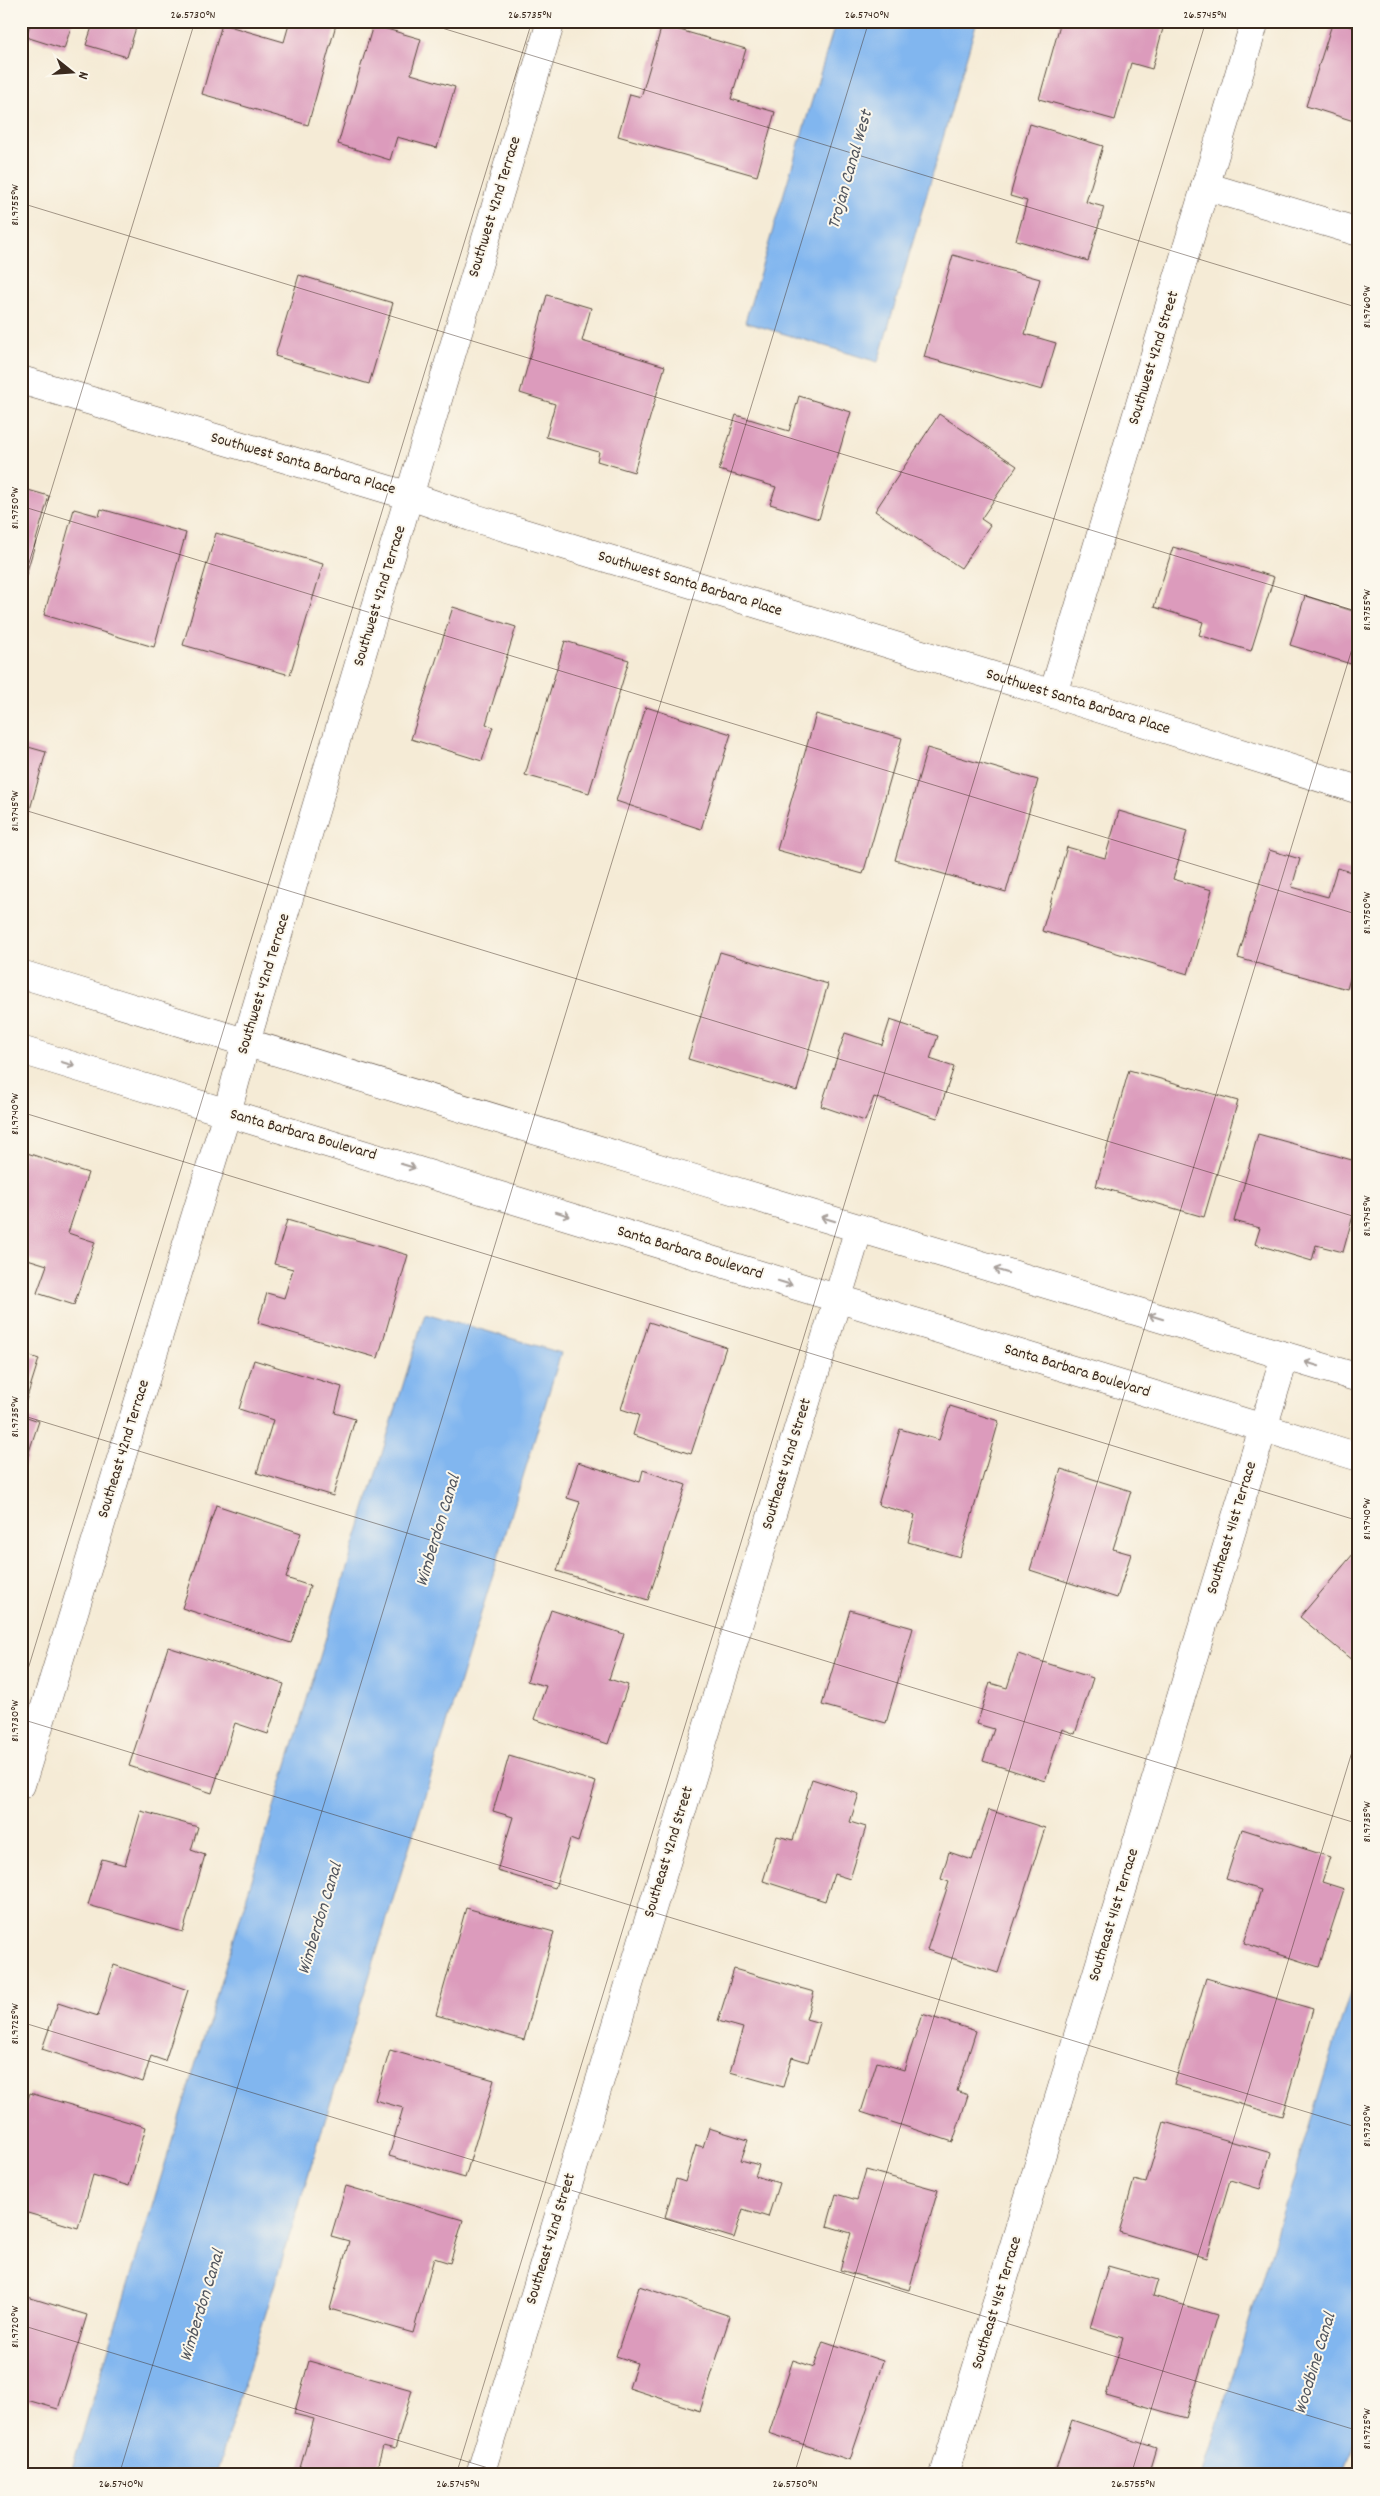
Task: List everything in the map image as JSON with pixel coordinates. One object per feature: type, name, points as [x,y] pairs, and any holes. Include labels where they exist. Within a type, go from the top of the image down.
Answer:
[{"type":"street","name":"Southwest 42nd Terrace","points":[[227,1113],[246,1042],[551,21]]},
{"type":"street","name":"Southwest 42nd Street","points":[[1053,694],[1255,21]]},
{"type":"street","points":[[1205,186],[1359,232]]},
{"type":"street","name":"Southwest Santa Barbara Place","points":[[21,380],[410,496],[480,520],[1053,694],[1359,790]]},
{"type":"street","points":[[21,974],[1359,1378]]},
{"type":"street","name":"Santa Barbara Boulevard","points":[[21,1050],[1359,1457]]},
{"type":"street","name":"Southeast 42nd Terrace","points":[[21,1785],[227,1113]]},
{"type":"street","name":"Southeast 42nd Street","points":[[480,2475],[859,1228]]},
{"type":"street","name":"Southeast 41st Terrace","points":[[944,2475],[1285,1356]]},
{"type":"water","name":"Trojan Canal West","points":[[836,21],[977,21],[878,362],[745,322]]},
{"type":"water","name":"Wimberdon Canal","points":[[425,1313],[561,1353],[216,2475],[70,2475]]},
{"type":"water","name":"Woodbine Canal","points":[[1359,1963],[1359,2425],[1344,2475],[1202,2475]]},
{"type":"building","points":[[31,21],[73,21],[64,49],[26,37]]},
{"type":"building","points":[[94,21],[138,21],[127,57],[86,45]]},
{"type":"building","points":[[290,21],[337,21],[308,125],[202,94],[222,24],[284,42]]},
{"type":"building","points":[[1061,21],[1165,21],[1152,69],[1131,63],[1115,120],[1039,99]]},
{"type":"building","points":[[1333,21],[1359,29],[1359,127],[1356,126],[1357,122],[1306,106]]},
{"type":"building","points":[[373,25],[421,39],[411,74],[455,87],[437,148],[397,137],[390,160],[338,144]]},
{"type":"building","points":[[662,25],[746,49],[731,99],[775,112],[757,176],[618,136],[630,94],[641,97]]},
{"type":"building","points":[[1030,124],[1103,146],[1086,202],[1104,207],[1088,261],[1016,240],[1027,201],[1010,196]]},
{"type":"building","points":[[953,255],[1040,279],[1025,334],[1056,343],[1042,390],[924,357]]},
{"type":"building","points":[[299,275],[393,303],[369,384],[275,356]]},
{"type":"building","points":[[547,295],[591,308],[582,341],[665,366],[634,472],[597,461],[599,452],[546,437],[555,404],[520,393]]},
{"type":"building","points":[[799,396],[851,412],[819,519],[770,504],[776,487],[719,470],[736,415],[789,431]]},
{"type":"building","points":[[939,414],[1017,466],[981,519],[990,525],[961,568],[875,511]]},
{"type":"building","points":[[21,488],[49,496],[23,585],[21,585]]},
{"type":"building","points":[[74,509],[99,516],[101,509],[186,533],[154,647],[44,615]]},
{"type":"building","points":[[216,533],[323,564],[290,675],[183,645]]},
{"type":"building","points":[[1173,547],[1274,577],[1251,651],[1199,635],[1203,622],[1154,607]]},
{"type":"building","points":[[1305,596],[1359,613],[1359,686],[1351,683],[1357,666],[1290,645]]},
{"type":"building","points":[[453,607],[516,627],[486,724],[493,727],[482,761],[411,739]]},
{"type":"building","points":[[565,641],[629,660],[589,793],[525,775]]},
{"type":"building","points":[[646,707],[731,734],[701,829],[616,801]]},
{"type":"building","points":[[816,714],[902,738],[863,874],[777,850]]},
{"type":"building","points":[[21,745],[46,752],[22,838],[21,838]]},
{"type":"building","points":[[927,748],[1038,780],[1006,892],[895,860]]},
{"type":"building","points":[[1119,811],[1187,831],[1173,879],[1212,890],[1188,974],[1042,931],[1067,847],[1105,858]]},
{"type":"building","points":[[1269,850],[1300,859],[1292,887],[1328,897],[1337,868],[1359,874],[1359,947],[1347,989],[1238,958]]},
{"type":"building","points":[[720,952],[828,984],[797,1091],[688,1059]]},
{"type":"building","points":[[890,1020],[938,1036],[930,1059],[954,1067],[937,1118],[874,1097],[865,1121],[821,1106],[845,1033],[882,1045]]},
{"type":"building","points":[[1129,1070],[1238,1101],[1204,1217],[1096,1186]]},
{"type":"building","points":[[1258,1134],[1359,1162],[1359,1194],[1343,1252],[1316,1245],[1312,1261],[1255,1244],[1260,1228],[1234,1221]]},
{"type":"building","points":[[24,1152],[88,1173],[68,1233],[95,1242],[74,1305],[37,1293],[47,1265],[21,1257],[21,1162]]},
{"type":"building","points":[[287,1220],[408,1255],[378,1358],[258,1323],[267,1293],[284,1298],[293,1269],[274,1264]]},
{"type":"building","points":[[649,1322],[726,1347],[691,1454],[633,1435],[639,1415],[621,1409]]},
{"type":"building","points":[[21,1353],[39,1359],[22,1413],[21,1413]]},
{"type":"building","points":[[254,1360],[342,1387],[335,1413],[355,1419],[333,1496],[257,1473],[273,1420],[239,1409]]},
{"type":"building","points":[[950,1406],[999,1421],[960,1557],[908,1542],[915,1515],[878,1505],[900,1429],[939,1440]]},
{"type":"building","points":[[21,1415],[39,1421],[24,1467],[21,1466]]},
{"type":"building","points":[[578,1462],[640,1482],[643,1470],[686,1485],[648,1600],[557,1571],[580,1502],[567,1498]]},
{"type":"building","points":[[1061,1469],[1131,1491],[1113,1549],[1131,1554],[1117,1598],[1030,1570]]},
{"type":"building","points":[[216,1505],[301,1533],[286,1578],[310,1586],[291,1643],[182,1608]]},
{"type":"building","points":[[1359,1547],[1359,1666],[1300,1617]]},
{"type":"building","points":[[551,1610],[624,1634],[609,1679],[628,1685],[608,1744],[534,1719],[546,1686],[527,1681]]},
{"type":"building","points":[[850,1610],[913,1628],[886,1723],[822,1705]]},
{"type":"building","points":[[168,1647],[284,1684],[268,1734],[235,1723],[212,1793],[129,1766]]},
{"type":"building","points":[[1018,1654],[1093,1678],[1075,1734],[1062,1729],[1045,1781],[983,1761],[994,1729],[977,1724],[990,1683],[1007,1688]]},
{"type":"building","points":[[509,1756],[596,1782],[578,1842],[570,1839],[555,1888],[497,1871],[513,1817],[493,1811]]},
{"type":"building","points":[[812,1779],[859,1794],[850,1822],[866,1827],[850,1879],[834,1874],[825,1901],[763,1881],[777,1836],[793,1840]]},
{"type":"building","points":[[989,1810],[1045,1828],[998,1973],[927,1950],[949,1882],[941,1879],[949,1852],[972,1860]]},
{"type":"building","points":[[141,1811],[198,1827],[191,1850],[205,1855],[183,1932],[88,1905],[102,1859],[125,1865]]},
{"type":"building","points":[[1242,1829],[1330,1857],[1322,1882],[1344,1889],[1319,1967],[1244,1943],[1261,1890],[1226,1879]]},
{"type":"building","points":[[466,1908],[554,1932],[524,2040],[436,2015]]},
{"type":"building","points":[[114,1965],[188,1990],[165,2061],[151,2056],[143,2082],[42,2049],[58,2003],[98,2016]]},
{"type":"building","points":[[734,1969],[814,1992],[806,2019],[820,2023],[808,2062],[792,2057],[783,2087],[730,2072],[743,2028],[718,2021]]},
{"type":"building","points":[[1206,1978],[1313,2009],[1282,2116],[1174,2085]]},
{"type":"building","points":[[922,2014],[976,2031],[957,2091],[968,2095],[953,2142],[861,2112],[877,2062],[904,2070]]},
{"type":"building","points":[[390,2050],[494,2080],[465,2178],[389,2156],[403,2108],[375,2100]]},
{"type":"building","points":[[30,2093],[146,2127],[129,2186],[93,2175],[78,2228],[21,2211],[21,2123]]},
{"type":"building","points":[[1164,2122],[1271,2153],[1260,2189],[1230,2180],[1207,2258],[1119,2232],[1134,2180],[1146,2183]]},
{"type":"building","points":[[709,2128],[748,2140],[741,2160],[759,2165],[755,2176],[779,2183],[768,2217],[743,2209],[734,2238],[665,2217],[676,2179],[685,2182],[696,2145],[703,2147]]},
{"type":"building","points":[[866,2170],[938,2190],[909,2290],[840,2270],[851,2233],[827,2226],[836,2194],[857,2200]]},
{"type":"building","points":[[346,2186],[463,2220],[450,2263],[434,2258],[413,2333],[330,2309],[349,2241],[331,2236]]},
{"type":"building","points":[[1108,2266],[1158,2280],[1153,2296],[1217,2315],[1186,2418],[1106,2395],[1123,2338],[1090,2328]]},
{"type":"building","points":[[639,2286],[730,2316],[700,2411],[629,2388],[637,2363],[616,2356]]},
{"type":"building","points":[[21,2295],[87,2315],[58,2409],[27,2400],[25,2408],[21,2407]]},
{"type":"building","points":[[823,2341],[883,2361],[850,2460],[769,2433],[793,2360],[814,2367]]},
{"type":"building","points":[[309,2361],[412,2390],[395,2449],[383,2446],[375,2475],[298,2475],[314,2419],[294,2414]]},
{"type":"building","points":[[1072,2420],[1156,2448],[1148,2475],[1054,2475]]}]
